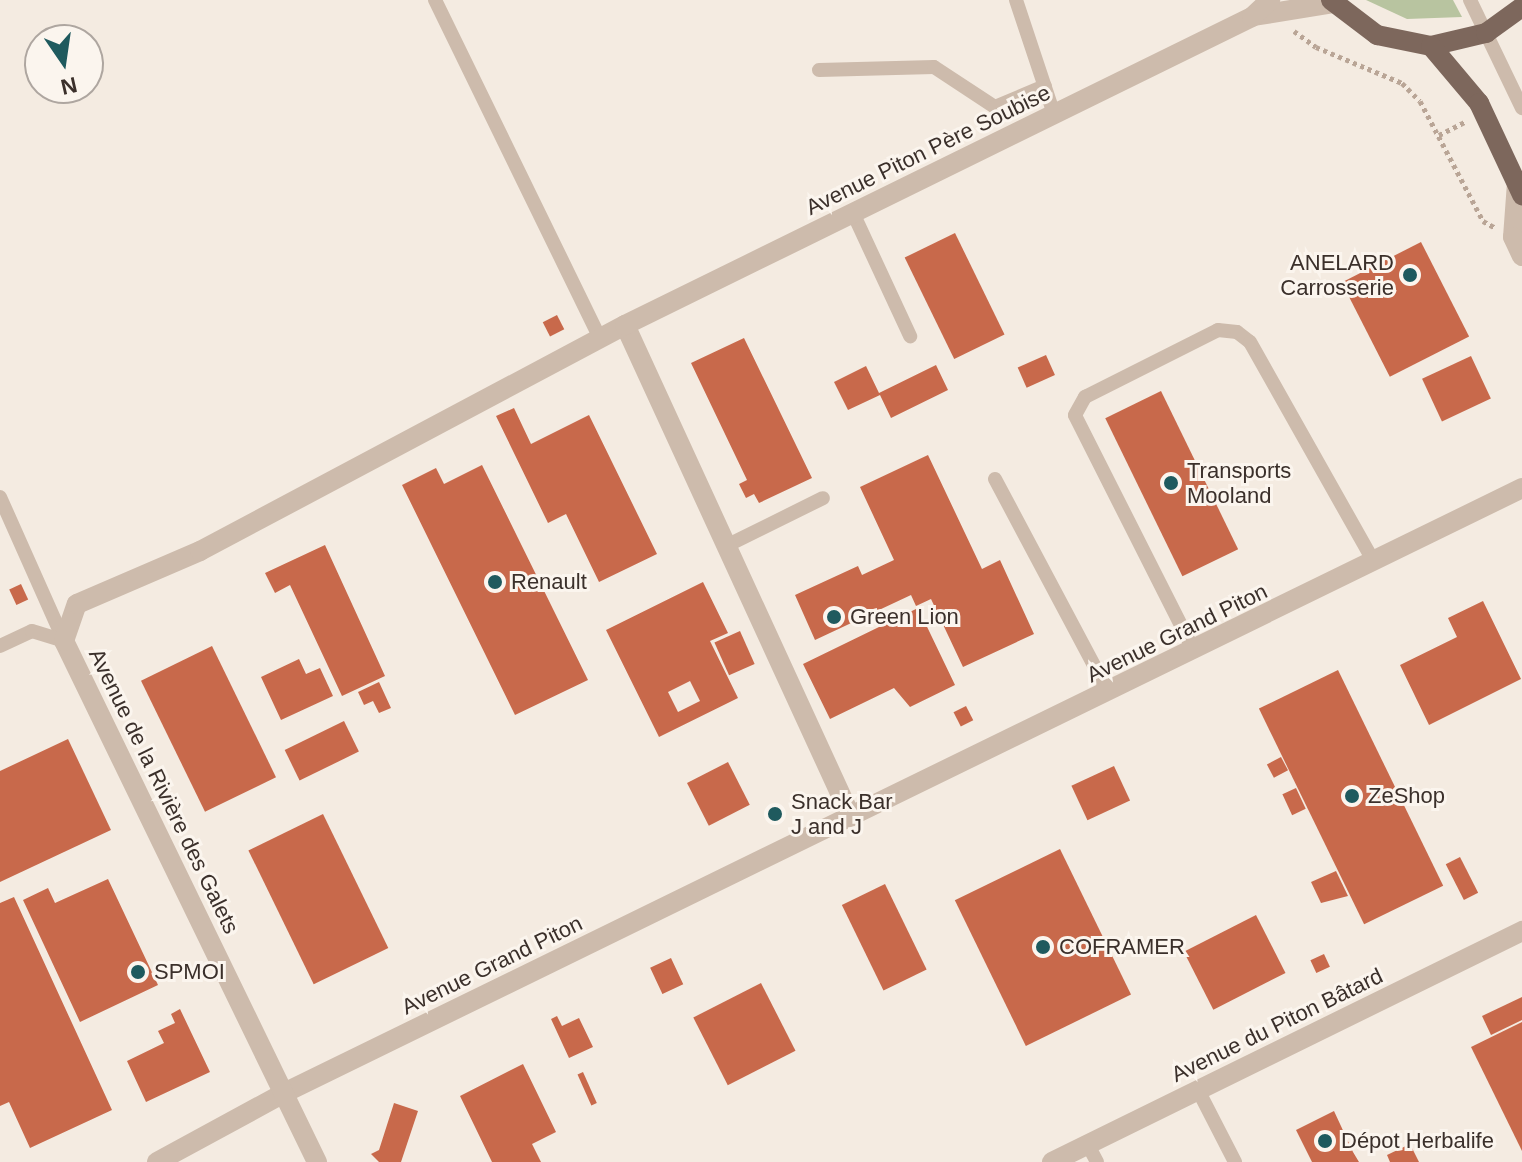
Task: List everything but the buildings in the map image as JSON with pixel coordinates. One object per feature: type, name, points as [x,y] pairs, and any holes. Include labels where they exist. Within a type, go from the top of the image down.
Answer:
[{"type":"main road","points":[[1332,1],[1377,35],[1431,46],[1486,33],[1522,7]]},
{"type":"main road","points":[[1431,46],[1479,103],[1519,189]]},
{"type":"street","points":[[1272,6],[1332,1]]},
{"type":"street","name":"Avenue Piton Père Soubise","points":[[625,325],[1272,6]]},
{"type":"street","points":[[1519,189],[1513,237],[1522,256]]},
{"type":"street","name":"Avenue de la Rivière des Galets","points":[[317,1162],[64,641],[77,604],[200,551],[625,325]]},
{"type":"street","points":[[625,325],[851,817]]},
{"type":"street","name":"Avenue Grand Piton","points":[[157,1162],[284,1093],[1109,693],[1522,488]]},
{"type":"street","name":"Avenue du Piton Bâtard","points":[[1052,1162],[1092,1153],[1198,1090],[1522,931]]},
{"type":"lane","points":[[435,0],[600,338]]},
{"type":"lane","points":[[1016,0],[1054,114]]},
{"type":"lane","points":[[1470,0],[1522,108]]},
{"type":"lane","points":[[819,70],[934,67],[995,107],[1045,86]]},
{"type":"lane","points":[[853,213],[910,336]]},
{"type":"lane","points":[[1194,651],[1075,415],[1085,397],[1218,330],[1237,332],[1250,342],[1374,562]]},
{"type":"lane","points":[[995,479],[1109,693]]},
{"type":"lane","points":[[0,497],[64,641]]},
{"type":"lane","points":[[726,546],[823,498]]},
{"type":"lane","points":[[0,646],[32,631],[64,641]]},
{"type":"lane","points":[[1198,1090],[1235,1162]]},
{"type":"path","points":[[1272,6],[1316,47],[1402,83],[1420,101],[1483,221],[1513,237]]},
{"type":"green space","points":[[1366,0],[1453,0],[1462,17],[1407,19]]},
{"type":"place","name":"ANELARD Carrosserie","points":[[1410,275]]},
{"type":"place","name":"Transports Mooland","points":[[1171,483]]},
{"type":"place","name":"Renault","points":[[495,582]]},
{"type":"place","name":"Green Lion","points":[[834,617]]},
{"type":"place","name":"ZeShop","points":[[1352,796]]},
{"type":"place","name":"Snack Bar J and J","points":[[775,814]]},
{"type":"place","name":"COFRAMER","points":[[1043,947]]},
{"type":"place","name":"SPMOI","points":[[138,972]]},
{"type":"place","name":"Dépot Herbalife","points":[[1325,1141]]}]
